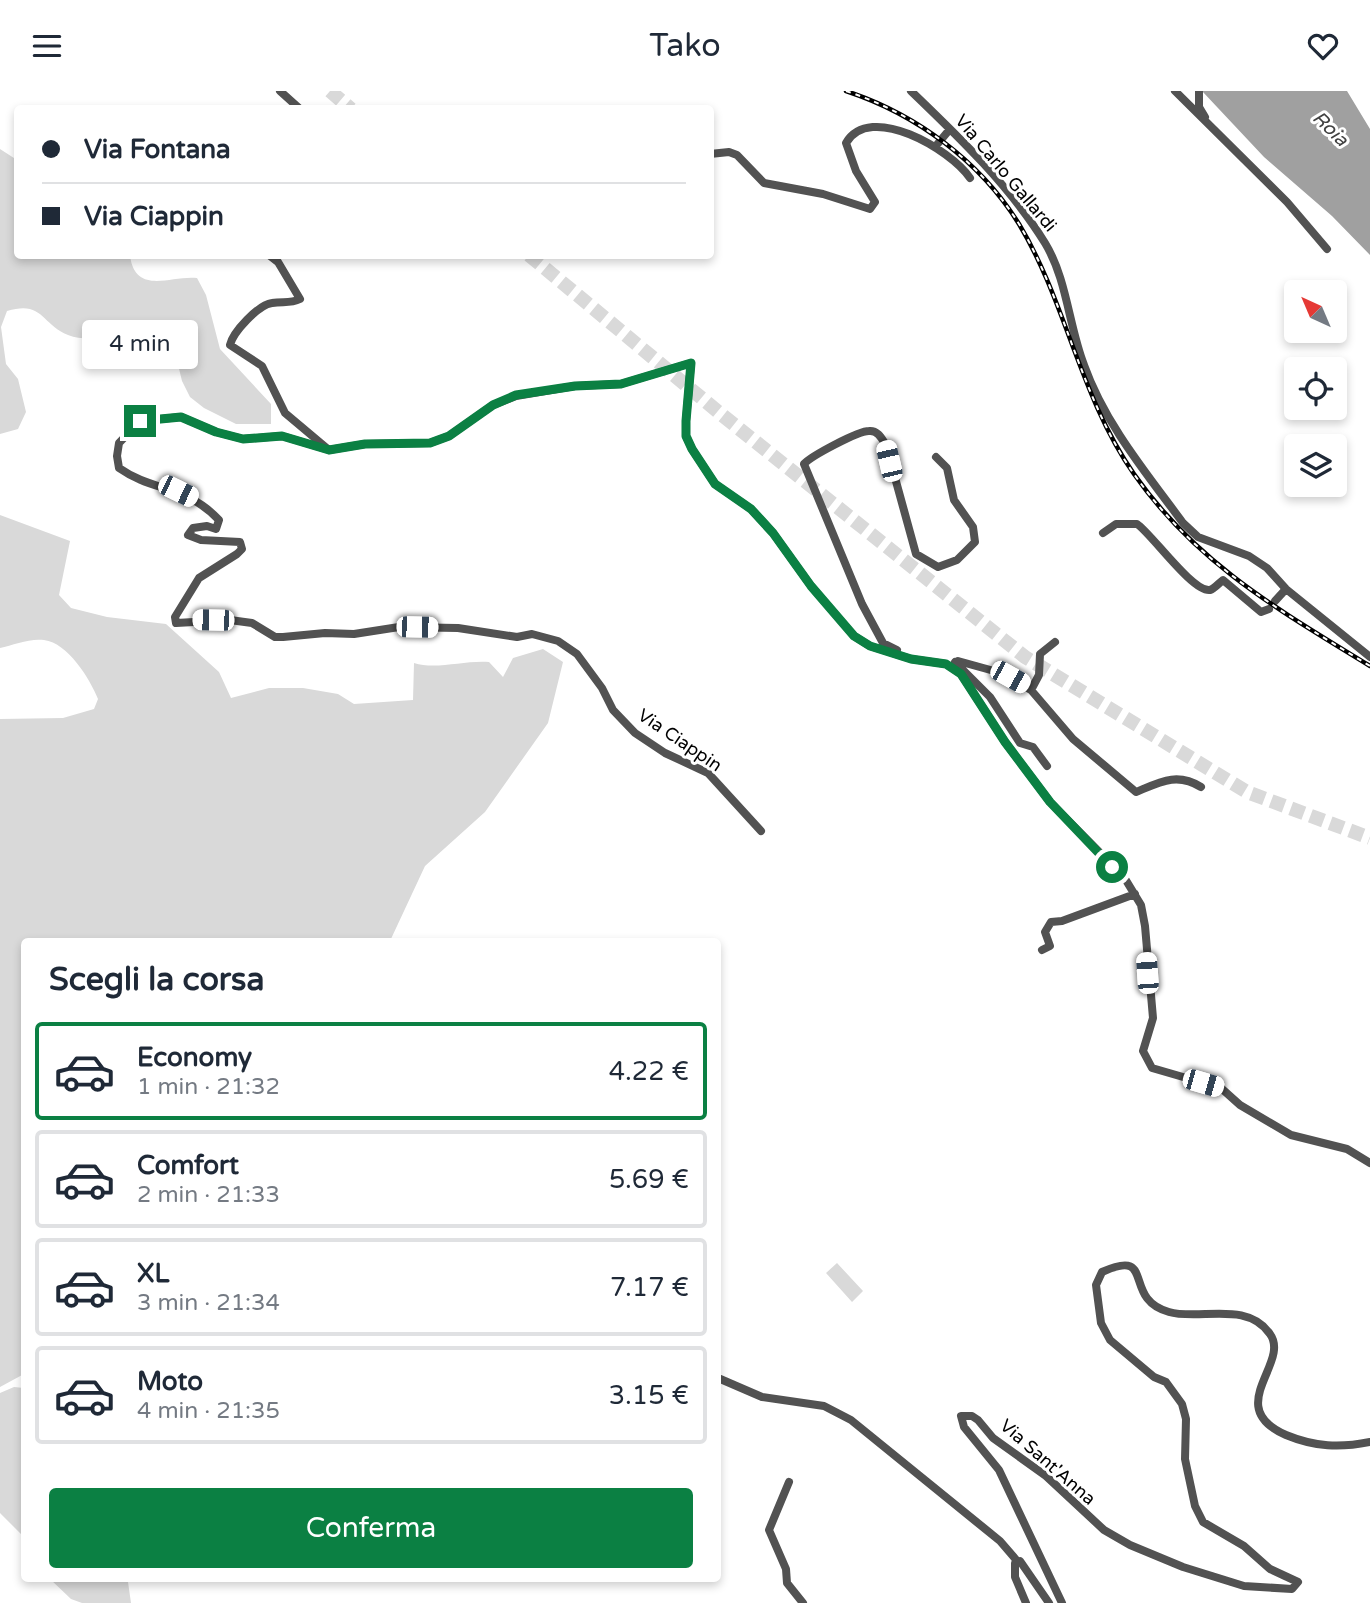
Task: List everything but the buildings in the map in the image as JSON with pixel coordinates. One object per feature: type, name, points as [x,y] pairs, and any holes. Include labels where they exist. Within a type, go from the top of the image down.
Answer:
[{"type":"street","points":[[280,91],[296,105]]},
{"type":"street","name":"Via Carlo Gallardi","points":[[911,91],[982,163],[1046,245],[1056,265],[1070,328],[1103,410],[1177,515],[1198,537],[1249,556],[1267,568],[1286,589],[1370,657]]},
{"type":"street","points":[[1175,91],[1183,95],[1308,225],[1326,249]]},
{"type":"street","points":[[1198,95],[1208,121]]},
{"type":"street","points":[[714,154],[731,152],[737,155],[764,183],[823,194],[870,209],[875,202],[856,171],[846,145],[853,133],[881,125],[935,147],[970,178]]},
{"type":"street","points":[[935,147],[950,129]]},
{"type":"street","points":[[274,259],[300,299],[293,303],[271,303],[262,308],[232,334],[230,345],[262,366],[285,413],[329,450]]},
{"type":"street","name":"Via Ciappin","points":[[761,831],[709,773],[665,753],[635,733],[613,709],[602,688],[577,654],[558,641],[532,634],[517,637],[458,628],[399,627],[354,634],[325,633],[283,637],[275,636],[252,623],[230,620],[176,622],[175,617],[199,578],[237,554],[242,549],[240,542],[201,540],[188,535],[193,528],[199,526],[216,529],[219,520],[199,501],[131,476],[119,468],[119,443],[140,421],[181,417],[216,432],[243,439],[282,436],[329,450],[365,444],[430,443],[449,436],[493,405],[516,395],[575,386],[621,384],[691,363],[686,436],[715,484],[762,521],[854,636],[870,646],[929,661]]},
{"type":"street","points":[[936,457],[947,468],[954,500],[973,527],[975,542],[957,560],[938,567],[916,554],[886,445],[876,432],[869,431],[808,459],[804,469],[883,643],[895,650],[929,661],[1005,674],[1031,690],[1073,739],[1136,792],[1149,785],[1178,777],[1201,787]]},
{"type":"street","points":[[1103,533],[1116,524],[1137,524],[1181,573],[1206,590],[1212,589],[1223,580],[1261,612],[1269,609]]},
{"type":"street","points":[[1275,601],[1286,589]]},
{"type":"street","points":[[1031,690],[1039,675],[1040,654],[1055,642]]},
{"type":"street","points":[[953,665],[990,697],[1017,740],[1024,746],[1033,747],[1047,766]]},
{"type":"street","points":[[953,665],[967,681],[1005,742],[1050,802],[1124,877],[1136,894],[1145,926],[1153,1018],[1143,1051],[1152,1068],[1221,1088],[1240,1105],[1291,1135],[1339,1146],[1370,1163]]},
{"type":"street","points":[[1042,950],[1049,946],[1045,932],[1051,922],[1062,921],[1136,894]]},
{"type":"street","name":"Via Sant'Anna","points":[[1062,1603],[999,1470],[964,1427],[961,1416],[972,1416],[978,1420],[993,1438],[1046,1476],[1104,1530],[1130,1545],[1183,1567],[1244,1586],[1292,1590],[1298,1581],[1270,1569],[1244,1546],[1203,1522],[1195,1506],[1185,1459],[1186,1419],[1182,1404],[1166,1382],[1154,1377],[1110,1340],[1101,1323],[1096,1285],[1102,1272],[1119,1264],[1131,1266],[1138,1272],[1141,1293],[1149,1303],[1163,1311],[1176,1314],[1237,1315],[1269,1332],[1273,1351],[1259,1401],[1259,1412],[1269,1426],[1298,1440],[1321,1446],[1370,1443]]},
{"type":"street","points":[[721,1379],[762,1397],[824,1406],[851,1420],[1000,1541],[1017,1562],[1027,1567],[1049,1603]]},
{"type":"street","points":[[721,1384],[730,1382]]},
{"type":"street","points":[[789,1482],[769,1530],[786,1569],[787,1583],[803,1603]]},
{"type":"street","points":[[1017,1562],[1015,1577],[1026,1603]]},
{"type":"shaded area","points":[[0,149],[14,158],[14,259],[131,259],[139,276],[147,280],[197,278],[206,295],[220,349],[271,404],[271,424],[236,424],[204,408],[190,397],[182,381],[173,344],[160,337],[133,334],[81,338],[59,330],[35,311],[19,308],[7,311],[1,327],[6,364],[18,379],[26,412],[18,429],[0,434]]},
{"type":"shaded area","points":[[0,515],[70,541],[59,595],[71,608],[107,617],[166,624],[219,672],[231,698],[269,688],[303,688],[338,694],[354,704],[413,700],[414,663],[432,666],[489,662],[503,677],[513,658],[543,649],[563,662],[548,723],[485,812],[425,866],[391,938],[21,938],[21,1376],[0,1387],[0,719],[63,718],[94,709],[98,699],[77,663],[53,643],[33,640],[0,648]]},
{"type":"shaded area","points":[[837,1263],[863,1291],[852,1302],[826,1273]]},
{"type":"shaded area","points":[[14,1387],[21,1388],[21,1534],[0,1513],[0,1393]]},
{"type":"shaded area","points":[[53,1582],[128,1582],[131,1603],[82,1603],[71,1599]]},
{"type":"water","name":"Roia","points":[[1202,91],[1347,91],[1370,129],[1370,255],[1332,216],[1264,157]]},
{"type":"tunnel","points":[[330,91],[346,105]]},
{"type":"tunnel","points":[[534,259],[722,415],[1025,657],[1247,792],[1370,838]]},
{"type":"railway","points":[[846,91],[897,113],[944,143],[966,160],[1003,201],[1035,254],[1086,382],[1115,444],[1158,506],[1212,560],[1242,583],[1370,666]]},
{"type":"route","points":[[140,421],[181,417],[216,432],[243,439],[282,436],[329,450],[365,444],[430,443],[449,436],[493,405],[516,395],[575,386],[621,384],[691,363],[686,436],[715,484],[731,498],[751,509],[773,533],[811,586],[854,636],[870,646],[911,659],[946,664],[961,674],[1005,742],[1050,802],[1112,867]]}]
